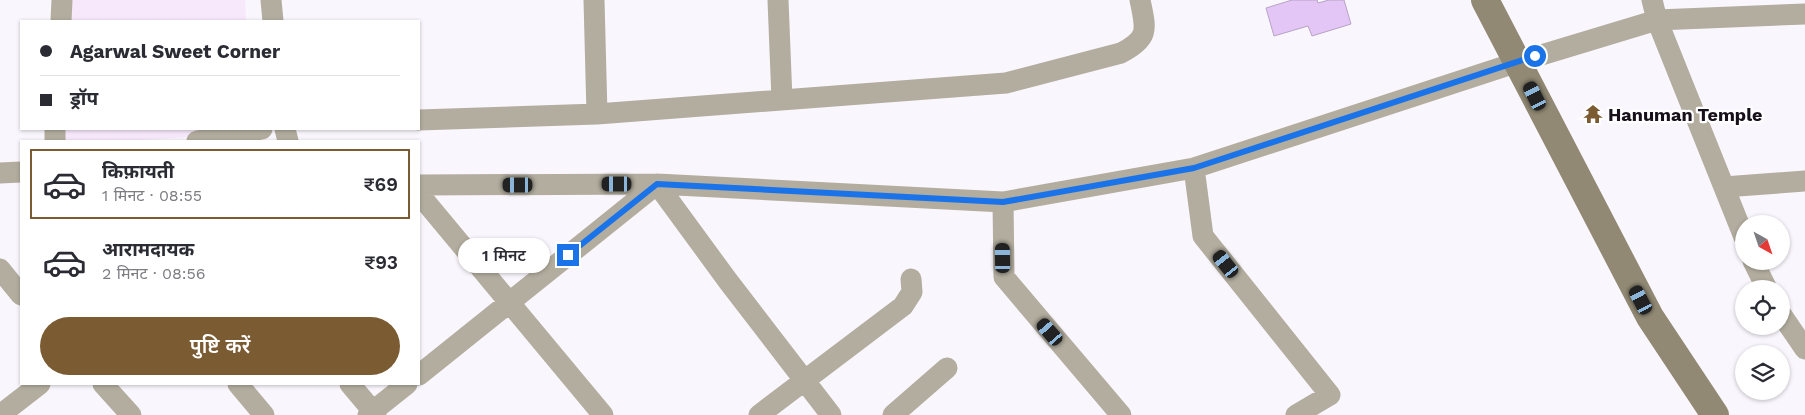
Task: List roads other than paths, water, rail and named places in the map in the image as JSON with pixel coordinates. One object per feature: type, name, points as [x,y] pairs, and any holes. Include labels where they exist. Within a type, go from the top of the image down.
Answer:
[{"type":"main road","points":[[1485,0],[1650,317],[1715,415]]},
{"type":"street","points":[[61,20],[62,0]]},
{"type":"street","points":[[271,0],[273,20]]},
{"type":"street","points":[[594,0],[597,114]]},
{"type":"street","points":[[778,0],[782,100]]},
{"type":"street","points":[[420,120],[597,114],[1006,83],[1121,53],[1135,46],[1146,27],[1140,0]]},
{"type":"street","points":[[1655,10],[1735,215]]},
{"type":"street","points":[[420,185],[657,184],[1003,202],[1194,168],[1518,62],[1655,10],[1805,14]]},
{"type":"street","points":[[202,140],[257,130]]},
{"type":"street","points":[[1194,168],[1203,236],[1330,395],[1296,415]]},
{"type":"street","points":[[0,173],[20,172]]},
{"type":"street","points":[[1724,187],[1805,181]]},
{"type":"street","points":[[420,374],[657,184]]},
{"type":"street","points":[[657,184],[728,281],[831,415]]},
{"type":"street","points":[[420,195],[603,415]]},
{"type":"street","points":[[1003,202],[1004,277],[1121,415]]},
{"type":"street","points":[[0,269],[20,294]]},
{"type":"street","points":[[759,415],[903,306],[912,292],[911,279]]},
{"type":"street","points":[[1790,327],[1805,349]]},
{"type":"street","points":[[893,415],[947,368]]},
{"type":"street","points":[[0,415],[39,385]]},
{"type":"street","points":[[104,385],[131,415]]},
{"type":"street","points":[[239,385],[264,415]]},
{"type":"street","points":[[351,385],[372,414],[406,385]]},
{"type":"place","name":"Hanuman Temple","points":[[1593,114]]}]
